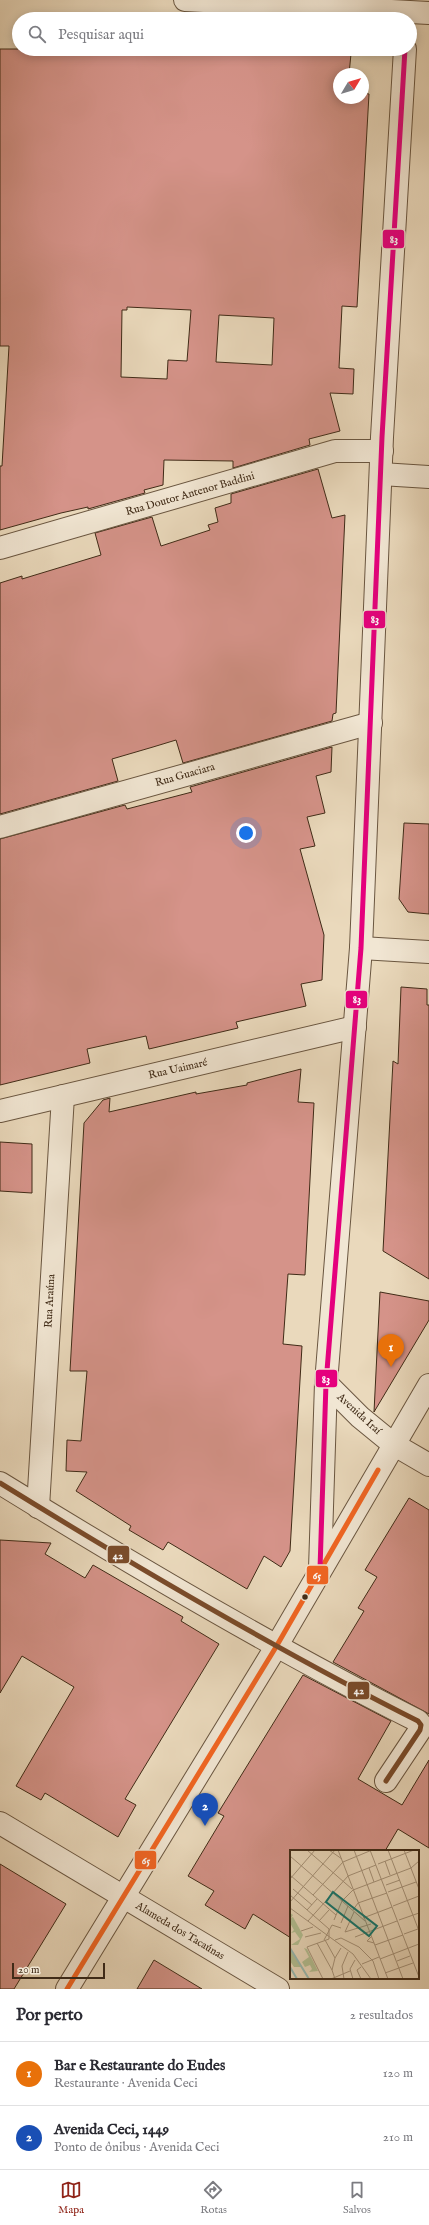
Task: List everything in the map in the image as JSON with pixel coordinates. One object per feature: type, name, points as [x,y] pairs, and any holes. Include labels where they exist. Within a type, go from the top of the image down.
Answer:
[{"type":"street","points":[[185,0],[407,10],[429,13]]},
{"type":"street","name":"Avenida Iraí","points":[[320,1570],[326,1383],[361,948],[382,451],[405,56]]},
{"type":"street","name":"Rua Doutor Antenor Baddini","points":[[0,548],[335,451],[382,451]]},
{"type":"street","points":[[381,474],[429,477]]},
{"type":"street","name":"Rua Guaciara","points":[[0,827],[371,723]]},
{"type":"street","points":[[361,948],[429,952]]},
{"type":"street","name":"Rua Uaimaré","points":[[0,1111],[355,1027]]},
{"type":"street","name":"Rua Araúna","points":[[38,1507],[64,1096]]},
{"type":"street","name":"Avenida Iraí","points":[[326,1383],[360,1417],[393,1444],[429,1465]]},
{"type":"street","points":[[67,1989],[122,1896],[276,1647],[393,1444],[429,1385]]},
{"type":"street","points":[[0,1483],[38,1507],[276,1647],[420,1723],[420,1730],[386,1781]]},
{"type":"street","name":"Alameda dos Tacaúnas","points":[[0,1823],[278,1989]]},
{"type":"building","points":[[0,49],[12,49],[12,56],[351,56],[350,68],[333,68],[333,104],[368,104],[357,307],[342,306],[339,368],[354,369],[353,394],[330,393],[340,431],[309,439],[310,445],[233,468],[233,461],[164,460],[163,485],[144,490],[145,493],[88,509],[88,507],[61,513],[0,530],[0,466],[2,466],[9,346],[0,346]],"holes":[[[127,307],[191,310],[187,361],[168,360],[167,379],[121,377],[122,310],[127,310]],[[219,315],[274,318],[272,365],[216,362]]]},
{"type":"building","points":[[318,469],[332,518],[345,515],[336,713],[333,714],[332,721],[183,763],[176,740],[112,759],[118,781],[0,814],[0,583],[22,576],[22,579],[101,555],[95,533],[152,517],[161,546],[210,530],[208,525],[218,522],[215,508],[231,503],[231,494]]},
{"type":"building","points":[[332,747],[331,772],[316,776],[325,813],[307,817],[315,846],[300,849],[324,935],[322,980],[301,984],[306,1006],[236,1022],[238,1028],[149,1049],[146,1036],[87,1049],[90,1063],[0,1085],[0,839],[125,805],[127,809],[192,792],[190,787]]},
{"type":"building","points":[[404,823],[429,824],[429,914],[408,912],[399,899]]},
{"type":"building","points":[[401,987],[427,989],[427,1005],[429,1005],[429,1279],[383,1251],[393,1061],[398,1064]]},
{"type":"building","points":[[301,1069],[298,1102],[314,1103],[305,1275],[288,1274],[283,1344],[302,1346],[290,1551],[281,1567],[264,1556],[247,1589],[168,1542],[163,1550],[129,1530],[131,1526],[76,1491],[87,1472],[66,1471],[67,1440],[81,1441],[87,1371],[70,1371],[84,1123],[103,1100],[110,1098],[109,1112],[196,1092],[196,1094],[247,1085],[247,1083]]},
{"type":"building","points":[[0,1142],[32,1144],[32,1193],[0,1191]]},
{"type":"building","points":[[380,1292],[429,1301],[429,1320],[374,1412]]},
{"type":"building","points":[[409,1498],[429,1510],[429,1714],[333,1662],[364,1611],[358,1608],[377,1577],[365,1570]]},
{"type":"building","points":[[0,1540],[51,1543],[45,1554],[85,1578],[93,1565],[183,1617],[181,1621],[219,1644],[125,1799],[136,1805],[118,1837],[45,1793],[41,1800],[16,1786],[74,1687],[22,1656],[0,1693]]},
{"type":"building","points":[[303,1675],[391,1721],[358,1779],[402,1805],[429,1760],[429,1848],[398,1829],[386,1850],[290,1850],[290,1937],[253,1914],[245,1929],[205,1905],[214,1891],[188,1876],[224,1816],[218,1813]]},
{"type":"building","points":[[0,1864],[66,1904],[14,1989],[0,1989]]},
{"type":"building","points":[[154,1960],[202,1989],[137,1989]]},
{"type":"transit line","name":"83","points":[[320,1569],[326,1383],[361,948],[382,437],[405,56]]},
{"type":"transit line","name":"65","points":[[67,1989],[276,1647],[378,1470]]},
{"type":"transit line","name":"42","points":[[0,1483],[103,1546],[206,1606],[311,1665],[418,1721],[421,1725],[420,1730],[386,1781]]},
{"type":"place","name":"Bar e Restaurante do Eudes","points":[[391,1367]]},
{"type":"place","name":"Avenida Ceci, 1449","points":[[205,1826]]}]
